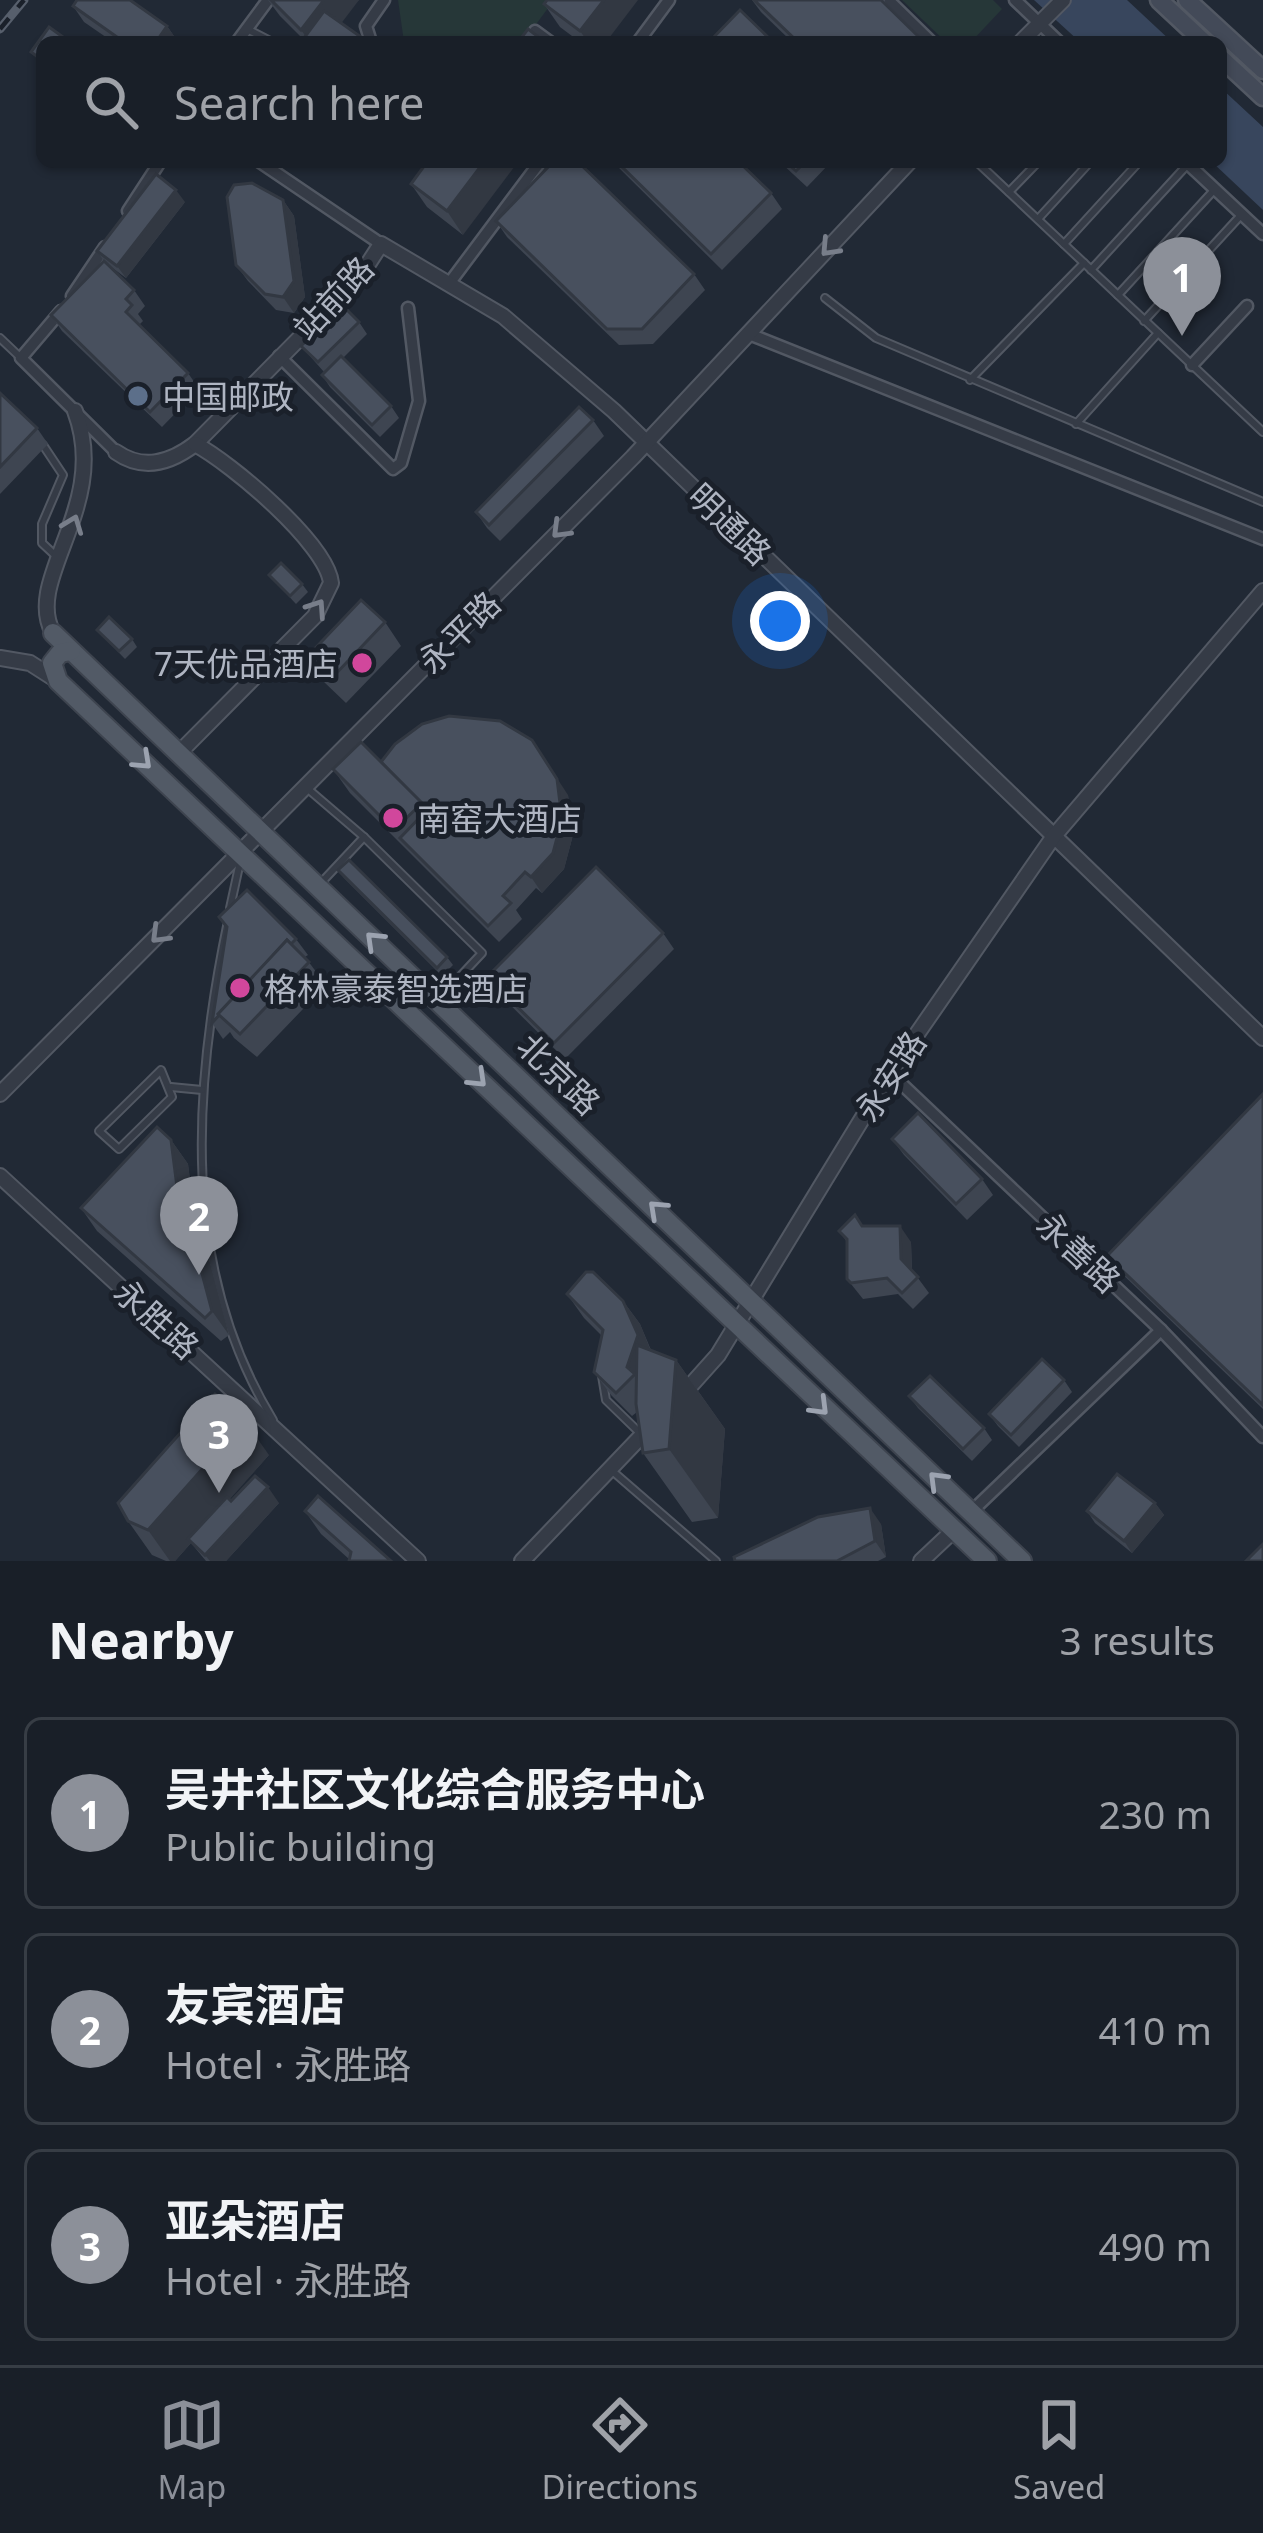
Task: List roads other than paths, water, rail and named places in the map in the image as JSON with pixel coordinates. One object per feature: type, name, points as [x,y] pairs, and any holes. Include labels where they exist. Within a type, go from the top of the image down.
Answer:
[{"type":"main road","points":[[1159,0],[1198,36]]},
{"type":"main road","points":[[1187,0],[1226,36]]},
{"type":"main road","points":[[1227,37],[1263,70]]},
{"type":"main road","points":[[1227,64],[1263,97]]},
{"type":"main road","name":"北京路","points":[[52,633],[1022,1561]]},
{"type":"main road","points":[[58,681],[52,663],[60,653],[71,651]]},
{"type":"main road","name":"北京路","points":[[58,681],[987,1561]]},
{"type":"street","points":[[241,36],[268,0]]},
{"type":"street","points":[[369,36],[366,26],[384,0]]},
{"type":"street","points":[[642,36],[669,0]]},
{"type":"street","points":[[889,0],[926,36]]},
{"type":"street","points":[[1015,0],[1043,19],[1055,36]]},
{"type":"street","points":[[1027,36],[1063,0]]},
{"type":"street","points":[[536,31],[542,36]]},
{"type":"street","points":[[122,220],[156,168]]},
{"type":"street","name":"明通路","points":[[269,168],[381,244],[451,281],[503,316],[646,442],[1263,1038]]},
{"type":"street","points":[[451,281],[536,168]]},
{"type":"street","name":"永平路","points":[[0,1094],[646,442],[903,168]]},
{"type":"street","points":[[1192,168],[1263,234]]},
{"type":"street","points":[[109,240],[21,358],[116,452]]},
{"type":"street","name":"站前路","points":[[116,452],[140,464],[161,462],[195,444],[358,278],[381,244]]},
{"type":"street","points":[[1192,365],[1247,306]]},
{"type":"street","points":[[279,356],[393,469],[401,463],[419,401],[407,308]]},
{"type":"street","points":[[749,334],[1263,539]]},
{"type":"street","points":[[52,633],[43,605],[86,480],[87,456],[75,411]]},
{"type":"street","points":[[179,753],[315,616],[331,584],[323,559],[231,466],[195,444]]},
{"type":"street","name":"永安路","points":[[522,1561],[696,1381],[737,1324],[890,1073],[1054,836],[1263,591]]},
{"type":"street","points":[[0,658],[30,663],[58,681]]},
{"type":"street","name":"永善路","points":[[890,1073],[1162,1330],[1263,1437]]},
{"type":"street","name":"永胜路","points":[[0,1176],[418,1561]]},
{"type":"street","points":[[970,1513],[1162,1330]]},
{"type":"street","points":[[921,1561],[954,1530]]},
{"type":"lane","points":[[247,28],[261,36]]},
{"type":"lane","points":[[983,168],[1263,432]]},
{"type":"lane","points":[[1009,192],[1032,168]]},
{"type":"lane","points":[[1038,219],[1085,168]]},
{"type":"lane","points":[[1064,244],[1134,168]]},
{"type":"lane","points":[[970,380],[1182,168]]},
{"type":"lane","points":[[1118,296],[1215,189]]},
{"type":"lane","points":[[1144,321],[1242,214]]},
{"type":"lane","points":[[825,298],[876,338],[1263,502]]},
{"type":"lane","points":[[1076,424],[1158,333]]},
{"type":"lane","points":[[0,338],[21,358]]},
{"type":"lane","points":[[38,440],[63,475],[41,524],[42,543],[59,560]]},
{"type":"lane","points":[[306,787],[482,953],[438,1000]]},
{"type":"lane","points":[[318,887],[364,837]]},
{"type":"lane","points":[[242,853],[202,1090],[197,1164],[213,1261],[237,1354],[280,1432]]},
{"type":"lane","points":[[161,1070],[171,1087],[172,1097],[119,1149],[99,1131],[161,1070]]},
{"type":"lane","points":[[171,1087],[202,1090]]},
{"type":"lane","points":[[598,1354],[605,1400],[642,1435]]},
{"type":"lane","points":[[609,1468],[716,1561]]},
{"type":"water","points":[[1034,0],[1127,0],[1166,36],[1073,36]]},
{"type":"water","points":[[1227,94],[1263,127],[1263,210],[1218,168],[1227,168]]},
{"type":"railway","points":[[0,29],[24,0]]},
{"type":"place","name":"吴井社区文化综合服务中心","points":[[1182,336]]},
{"type":"place","name":"中国邮政","points":[[138,396]]},
{"type":"place","name":"7天优品酒店","points":[[362,663]]},
{"type":"place","name":"南窑大酒店","points":[[393,818]]},
{"type":"place","name":"格林豪泰智选酒店","points":[[240,988]]},
{"type":"place","name":"友宾酒店","points":[[199,1275]]},
{"type":"place","name":"亚朵酒店","points":[[219,1493]]}]
